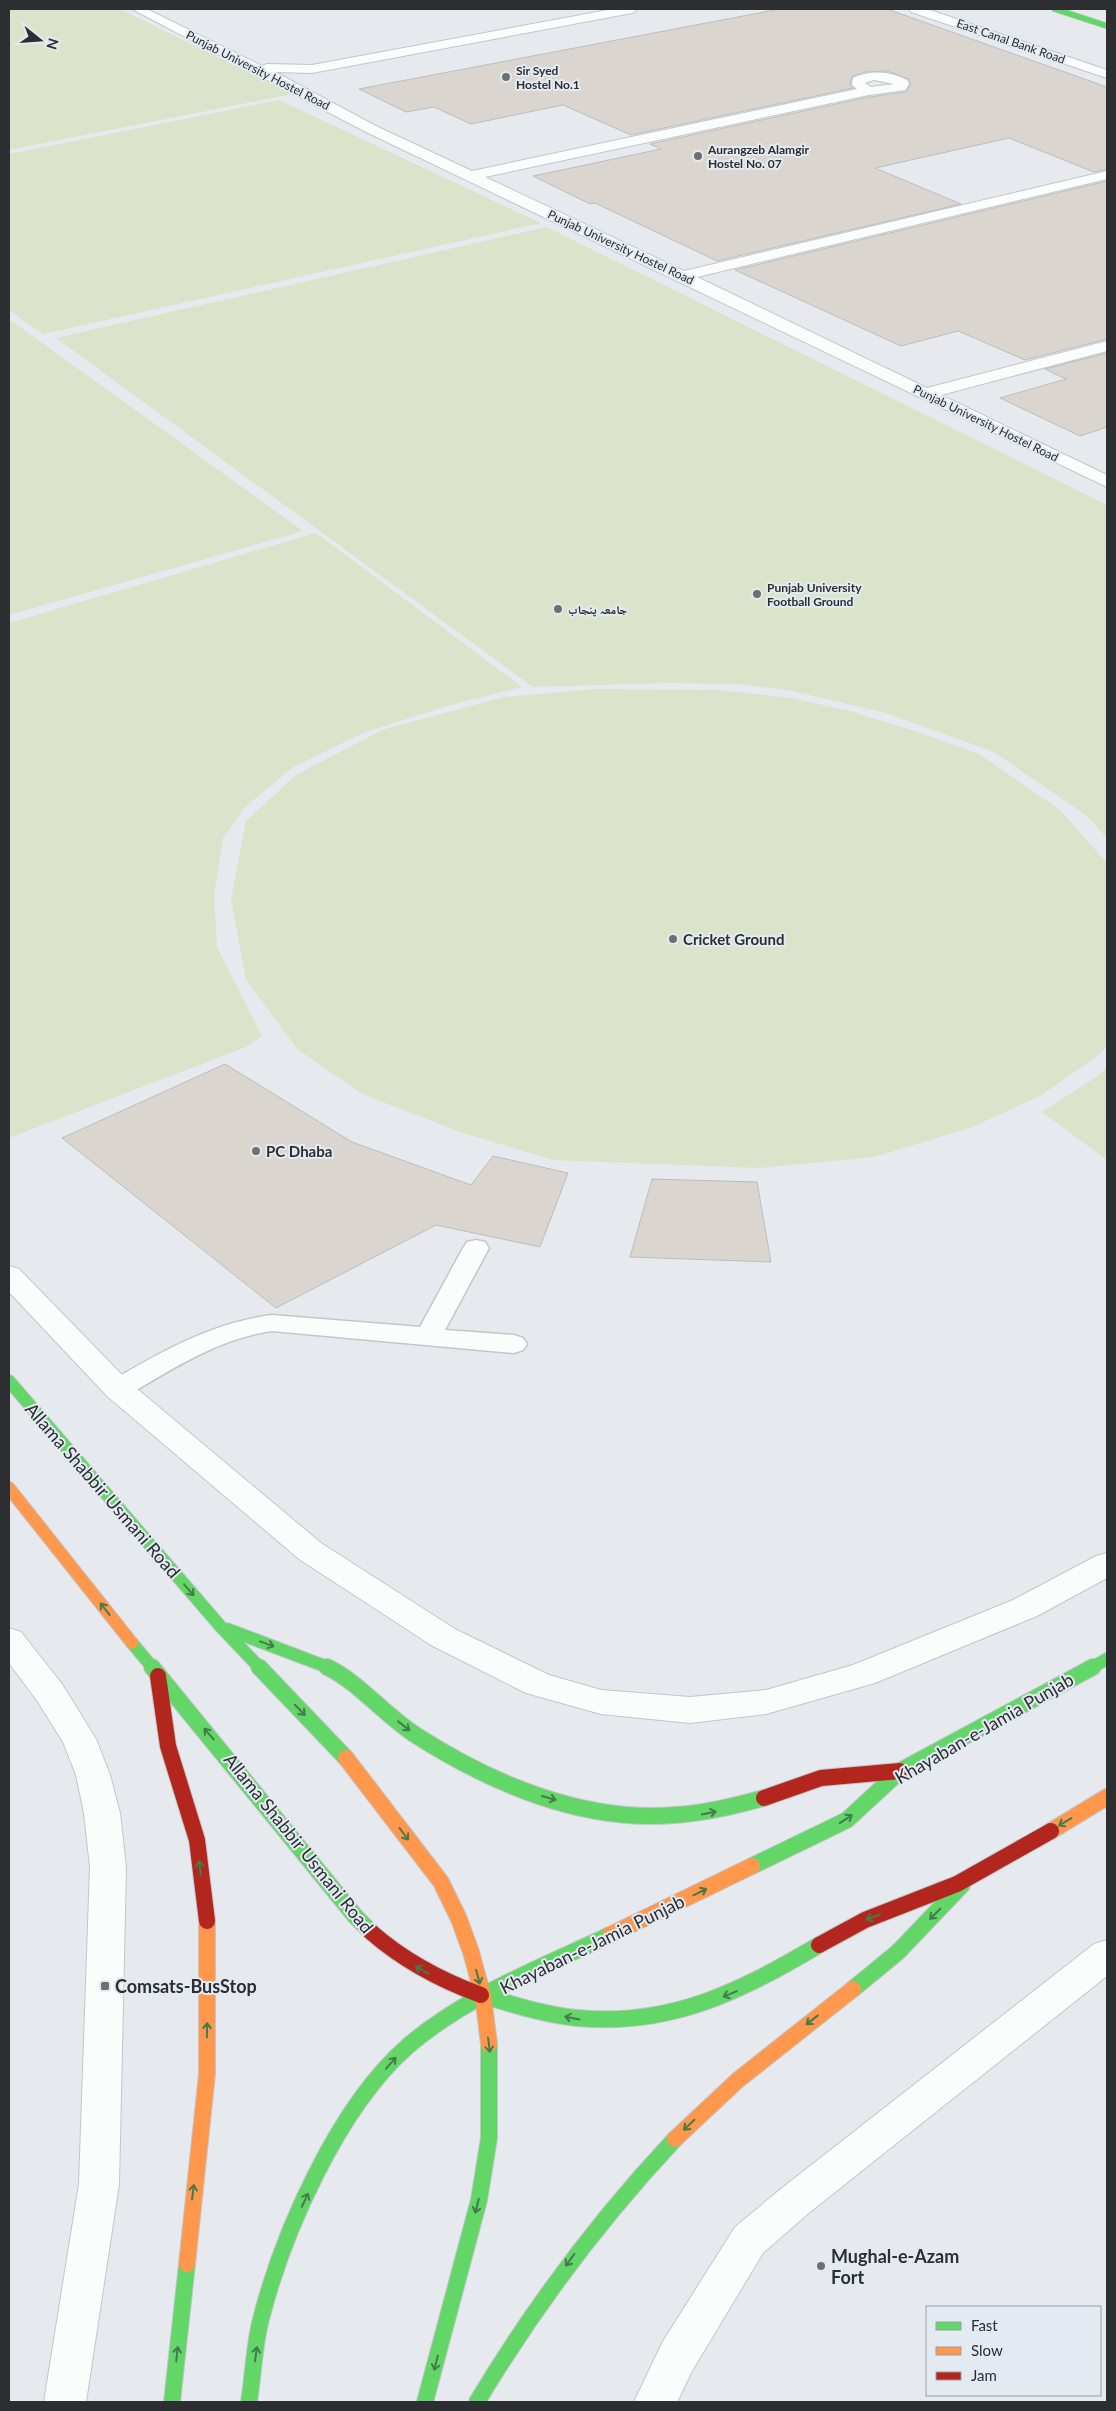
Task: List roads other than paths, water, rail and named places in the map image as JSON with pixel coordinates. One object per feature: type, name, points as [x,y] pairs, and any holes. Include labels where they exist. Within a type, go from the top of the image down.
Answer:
[{"type":"main road","points":[[1055,9],[1107,26]]},
{"type":"main road","name":"Allama Shabbir Usmani Road","points":[[9,1381],[221,1627],[348,1760],[441,1882],[459,1919],[471,1952],[483,1996]]},
{"type":"main road","name":"Allama Shabbir Usmani Road","points":[[9,1488],[158,1676],[220,1748],[355,1916],[374,1935],[418,1968],[447,1983],[483,1996]]},
{"type":"main road","points":[[221,1627],[330,1668],[412,1732],[464,1764],[497,1781],[588,1810],[619,1815],[659,1817],[699,1815],[740,1807],[821,1778],[900,1771]]},
{"type":"main road","name":"Khayaban-e-Jamia Punjab","points":[[483,1996],[847,1820],[900,1771],[1107,1659]]},
{"type":"main road","points":[[158,1676],[168,1746],[196,1840],[208,1933],[207,2074],[172,2402]]},
{"type":"main road","name":"Khayaban-e-Jamia Punjab","points":[[483,1996],[582,2020],[640,2020],[678,2013],[749,1986],[864,1920],[969,1879],[1107,1797]]},
{"type":"main road","points":[[477,2402],[506,2349],[585,2238],[659,2154],[718,2097],[775,2048],[889,1960],[969,1879]]},
{"type":"main road","points":[[249,2402],[260,2325],[284,2246],[313,2182],[346,2124],[371,2086],[399,2055],[435,2025],[483,1996],[490,2052],[489,2138],[479,2200],[425,2402]]},
{"type":"street","name":"Punjab University Hostel Road","points":[[138,9],[292,86],[372,129],[682,276],[1107,482]]},
{"type":"street","points":[[253,67],[312,69],[632,9]]},
{"type":"street","name":"East Canal Bank Road","points":[[915,9],[1107,74]]},
{"type":"street","points":[[292,86],[312,69]]},
{"type":"street","points":[[470,176],[869,91]]},
{"type":"street","points":[[682,276],[1107,175]]},
{"type":"street","points":[[925,394],[1107,346]]},
{"type":"street","points":[[9,1275],[118,1389],[310,1551],[443,1637],[538,1684],[601,1702],[690,1710],[766,1702],[872,1670],[1025,1608],[1107,1564]]},
{"type":"street","points":[[9,1640],[50,1693],[79,1739],[93,1775],[102,1813],[108,1868],[99,2184],[65,2402]]},
{"type":"street","points":[[655,2402],[677,2357],[749,2240],[796,2200],[1107,1955]]},
{"type":"lane","points":[[428,1336],[476,1248]]},
{"type":"lane","points":[[118,1389],[181,1353],[228,1331],[252,1324],[272,1323],[514,1344]]},
{"type":"place","name":"Sir Syed Hostel No.1","points":[[506,77]]},
{"type":"place","name":"Aurangzeb Alamgir Hostel No. 07","points":[[698,156]]},
{"type":"place","name":"Punjab University Football Ground","points":[[757,594]]},
{"type":"place","name":"جامعہ پنجاب","points":[[558,609]]},
{"type":"place","name":"Cricket Ground","points":[[673,939]]},
{"type":"place","name":"PC Dhaba","points":[[256,1151]]},
{"type":"place","name":"Comsats-BusStop","points":[[105,1986]]},
{"type":"place","name":"Mughal-e-Azam Fort","points":[[821,2266]]}]
